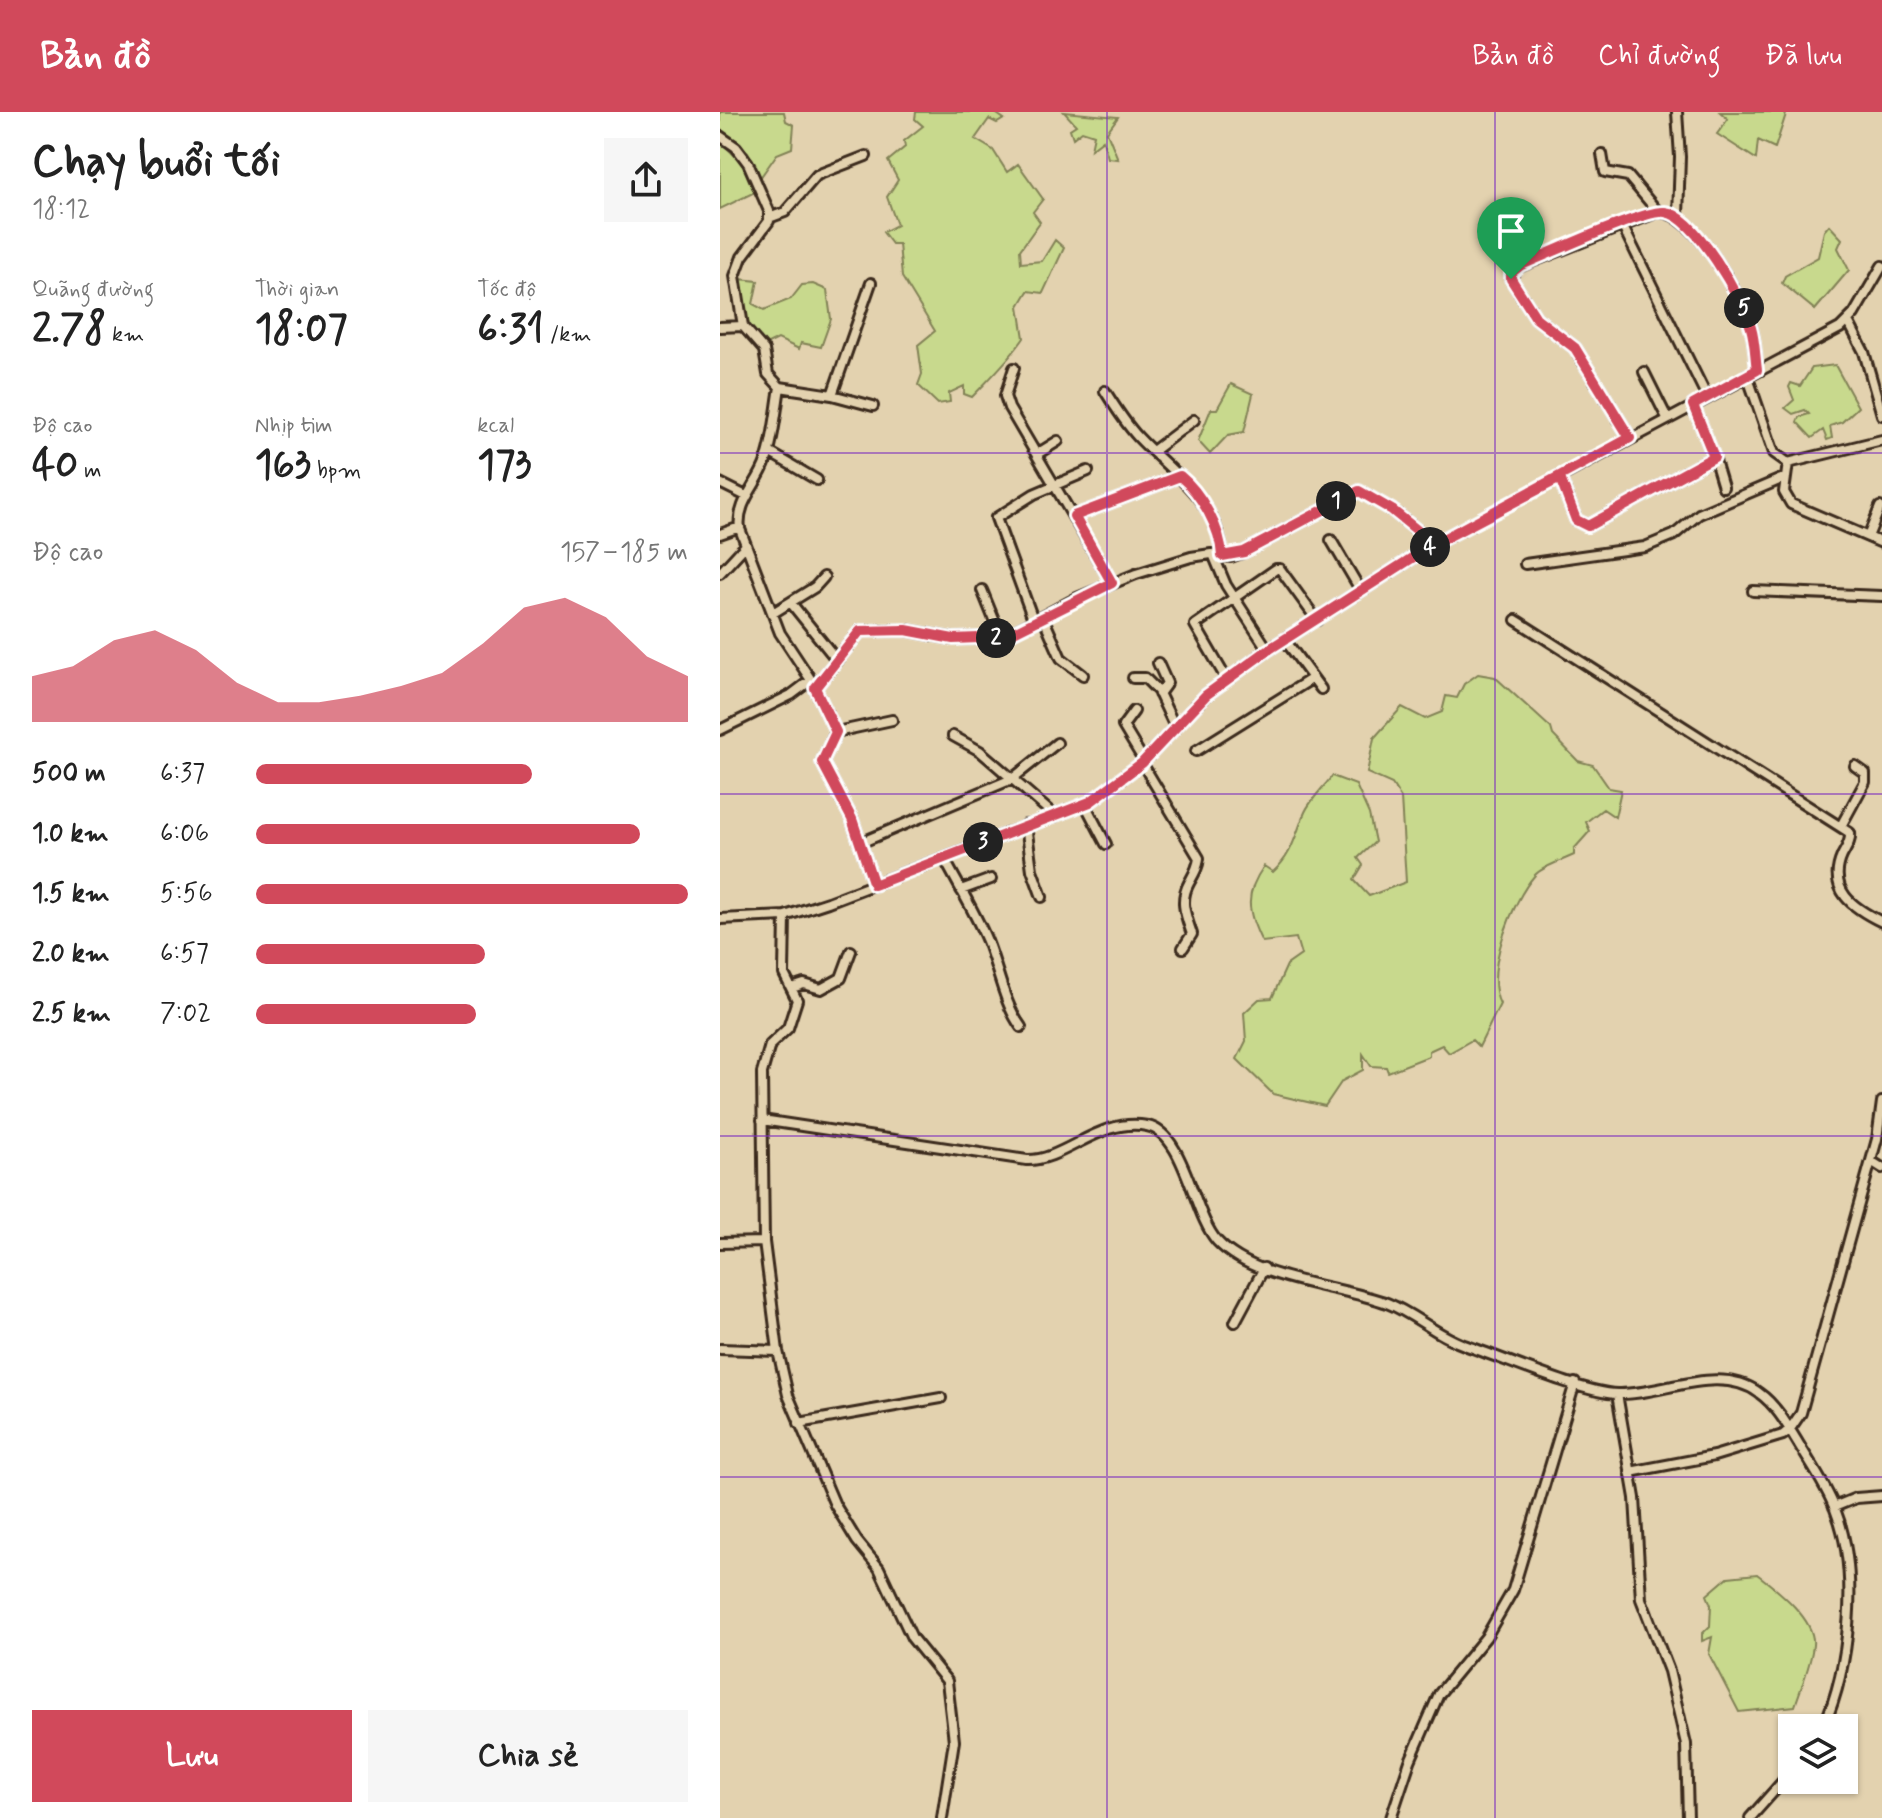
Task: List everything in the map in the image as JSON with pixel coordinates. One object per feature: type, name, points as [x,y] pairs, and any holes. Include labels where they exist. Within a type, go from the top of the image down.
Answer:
[{"type":"street","points":[[1677,112],[1680,157],[1678,216],[1735,289],[1752,330],[1757,370]]},
{"type":"street","points":[[720,136],[736,147],[748,163],[769,218]]},
{"type":"street","points":[[1602,154],[1605,172],[1628,176],[1658,212]]},
{"type":"street","points":[[866,156],[817,175],[785,212],[769,218],[736,267],[743,326],[764,350],[768,374],[780,387],[832,395],[873,406]]},
{"type":"street","points":[[1630,438],[1575,348],[1536,318],[1511,279],[1511,273],[1521,265],[1658,212],[1678,216]]},
{"type":"street","points":[[1622,225],[1707,397]]},
{"type":"street","points":[[720,919],[785,916],[1085,804],[1143,762],[1206,695],[1268,650],[1434,544],[1848,321],[1881,272]]},
{"type":"street","points":[[832,395],[871,283]]},
{"type":"street","points":[[1848,321],[1860,341],[1882,415]]},
{"type":"street","points":[[720,327],[743,326]]},
{"type":"street","points":[[1014,368],[1006,400],[1112,583]]},
{"type":"street","points":[[1644,372],[1667,418]]},
{"type":"street","points":[[1747,375],[1774,453],[1788,463],[1882,440]]},
{"type":"street","points":[[780,387],[769,452],[746,496],[740,527],[785,643],[813,684],[836,732]]},
{"type":"street","points":[[1105,391],[1122,418],[1199,498],[1220,540],[1218,555],[1234,598],[1268,650]]},
{"type":"street","points":[[1693,405],[1723,487]]},
{"type":"street","points":[[1153,451],[1194,420]]},
{"type":"street","points":[[1037,454],[1058,441]]},
{"type":"street","points":[[769,452],[817,480]]},
{"type":"street","points":[[1560,478],[1576,520],[1588,526],[1714,457]]},
{"type":"street","points":[[1788,463],[1784,492],[1791,504],[1882,543]]},
{"type":"street","points":[[1083,675],[1061,658],[1038,620],[996,518],[1055,484],[1088,471]]},
{"type":"street","points":[[1074,516],[1180,476]]},
{"type":"street","points":[[1525,564],[1645,547],[1674,535],[1699,514],[1786,477]]},
{"type":"street","points":[[720,483],[746,496]]},
{"type":"street","points":[[720,730],[813,684],[860,631],[906,630],[953,639],[1001,637],[1112,583],[1177,560],[1244,552],[1359,491],[1392,510],[1434,544]]},
{"type":"street","points":[[1868,537],[1880,507]]},
{"type":"street","points":[[720,534],[740,527]]},
{"type":"street","points":[[1331,540],[1361,591]]},
{"type":"street","points":[[720,573],[746,545]]},
{"type":"street","points":[[1227,680],[1195,625],[1279,568],[1317,620]]},
{"type":"street","points":[[773,613],[824,577]]},
{"type":"street","points":[[982,590],[1001,637]]},
{"type":"street","points":[[1753,591],[1882,596]]},
{"type":"street","points":[[791,603],[836,659]]},
{"type":"street","points":[[1516,620],[1841,826],[1851,836],[1838,867],[1837,886],[1846,898],[1882,922]]},
{"type":"street","points":[[1285,640],[1321,689]]},
{"type":"street","points":[[1158,663],[1167,683],[1159,694]]},
{"type":"street","points":[[1133,678],[1145,678],[1159,694],[1175,727]]},
{"type":"street","points":[[1196,751],[1313,678]]},
{"type":"street","points":[[1134,711],[1123,726],[1199,858],[1198,868],[1185,892],[1183,905],[1192,934],[1183,948]]},
{"type":"street","points":[[836,732],[892,720]]},
{"type":"street","points":[[836,732],[822,762],[860,843],[874,885]]},
{"type":"street","points":[[953,736],[980,751],[1055,816]]},
{"type":"street","points":[[860,843],[1012,779],[1057,743]]},
{"type":"street","points":[[1841,826],[1865,782],[1865,773],[1855,766]]},
{"type":"street","points":[[1085,804],[1106,844]]},
{"type":"street","points":[[1026,825],[1032,870],[1042,897]]},
{"type":"street","points":[[944,858],[986,940],[1008,995],[1009,1009],[1021,1027]]},
{"type":"street","points":[[961,890],[991,879]]},
{"type":"street","points":[[785,916],[784,974],[794,992],[791,1021],[770,1045],[762,1073],[764,1242],[778,1351],[783,1379],[799,1423],[845,1524],[879,1568],[912,1638],[947,1681],[954,1741],[942,1818]]},
{"type":"street","points":[[794,992],[804,984],[821,989],[841,978],[851,951]]},
{"type":"street","points":[[1630,1472],[1714,1456],[1783,1435],[1801,1413],[1871,1161],[1882,1102]]},
{"type":"street","points":[[762,1120],[1035,1160],[1103,1130],[1148,1126],[1165,1136],[1175,1151],[1216,1240],[1264,1268],[1389,1304],[1450,1340],[1575,1383],[1617,1394],[1698,1382],[1743,1385],[1766,1399],[1790,1429],[1834,1507],[1847,1561],[1848,1642],[1827,1714]]},
{"type":"street","points":[[1871,1161],[1882,1168]]},
{"type":"street","points":[[720,1243],[764,1242]]},
{"type":"street","points":[[1235,1322],[1264,1268]]},
{"type":"street","points":[[720,1349],[778,1351]]},
{"type":"street","points":[[1391,1818],[1410,1761],[1443,1686],[1486,1637],[1513,1590],[1575,1383]]},
{"type":"street","points":[[1617,1394],[1635,1498],[1641,1599],[1669,1671],[1686,1744],[1688,1818]]},
{"type":"street","points":[[799,1423],[941,1398]]},
{"type":"street","points":[[1834,1507],[1856,1498],[1882,1496]]},
{"type":"street","points":[[1750,1818],[1778,1787]]},
{"type":"green space","points":[[720,112],[784,112],[786,121],[794,125],[792,148],[777,154],[760,178],[748,152],[720,131]]},
{"type":"green space","points":[[916,112],[994,112],[1004,119],[997,123],[989,119],[975,139],[993,150],[1007,172],[1018,164],[1043,199],[1033,212],[1040,222],[1020,250],[1021,263],[1042,261],[1055,240],[1064,248],[1043,293],[1028,291],[1019,306],[1024,338],[1012,354],[972,397],[964,394],[964,386],[949,393],[950,402],[938,404],[918,385],[922,374],[918,345],[935,331],[902,277],[899,244],[892,244],[883,232],[897,225],[887,197],[898,180],[888,161],[905,147],[904,141],[923,126],[915,119]]},
{"type":"green space","points":[[1064,112],[1118,117],[1107,132],[1118,159],[1108,158],[1103,140],[1091,149],[1094,135],[1082,131],[1073,138],[1070,129],[1076,125]]},
{"type":"green space","points":[[1720,112],[1786,114],[1775,148],[1758,140],[1756,159],[1717,134],[1728,119]]},
{"type":"green space","points":[[720,141],[743,164],[755,192],[720,209]]},
{"type":"green space","points":[[1829,225],[1842,239],[1838,248],[1849,270],[1815,310],[1782,283],[1785,276],[1818,257],[1824,231]]},
{"type":"green space","points":[[739,279],[758,281],[753,304],[764,310],[791,299],[802,285],[813,284],[827,290],[831,319],[821,347],[801,343],[799,349],[778,339],[766,345],[747,325]]},
{"type":"green space","points":[[1835,365],[1858,407],[1842,422],[1830,426],[1832,438],[1827,440],[1823,430],[1812,438],[1797,422],[1799,417],[1809,414],[1805,410],[1793,414],[1785,408],[1794,400],[1789,387],[1791,383],[1800,386],[1812,368]]},
{"type":"green space","points":[[1231,384],[1253,394],[1244,432],[1228,435],[1210,454],[1198,441],[1211,409],[1217,409]]},
{"type":"green space","points":[[1478,674],[1495,677],[1551,728],[1553,735],[1578,761],[1593,765],[1609,788],[1621,790],[1615,817],[1603,809],[1586,822],[1590,831],[1574,849],[1574,855],[1543,869],[1526,887],[1510,919],[1498,956],[1495,974],[1500,1004],[1479,1047],[1472,1040],[1449,1053],[1442,1045],[1429,1051],[1429,1056],[1388,1072],[1386,1067],[1371,1066],[1363,1054],[1363,1070],[1342,1081],[1325,1106],[1273,1094],[1237,1059],[1246,1041],[1244,1013],[1259,999],[1272,998],[1287,965],[1301,955],[1296,938],[1262,942],[1251,912],[1253,885],[1264,866],[1273,872],[1285,858],[1308,807],[1332,776],[1356,785],[1369,814],[1375,842],[1358,858],[1363,865],[1354,880],[1369,896],[1406,882],[1401,798],[1392,784],[1367,773],[1374,738],[1402,707],[1425,719],[1442,712],[1446,696],[1457,698],[1464,684]]},
{"type":"green space","points":[[1757,1574],[1802,1615],[1812,1635],[1813,1645],[1795,1706],[1739,1712],[1709,1654],[1712,1637],[1702,1641],[1702,1634],[1710,1626],[1711,1605],[1707,1595],[1728,1577]]},
{"type":"route","points":[[1511,279],[1511,273],[1521,265],[1622,225],[1658,212],[1678,216],[1735,289],[1755,345],[1757,370],[1693,405],[1714,457],[1588,526],[1582,526],[1576,520],[1560,478],[1434,544],[1268,650],[1206,695],[1142,763],[1090,802],[874,885],[852,819],[822,762],[836,732],[815,688],[860,631],[906,630],[953,639],[1013,635],[1077,598],[1112,583],[1074,516],[1180,476],[1199,498],[1220,540],[1222,556],[1231,557],[1244,552],[1293,523],[1359,491],[1392,510],[1434,544],[1630,438],[1575,348],[1536,318],[1511,279]]}]
